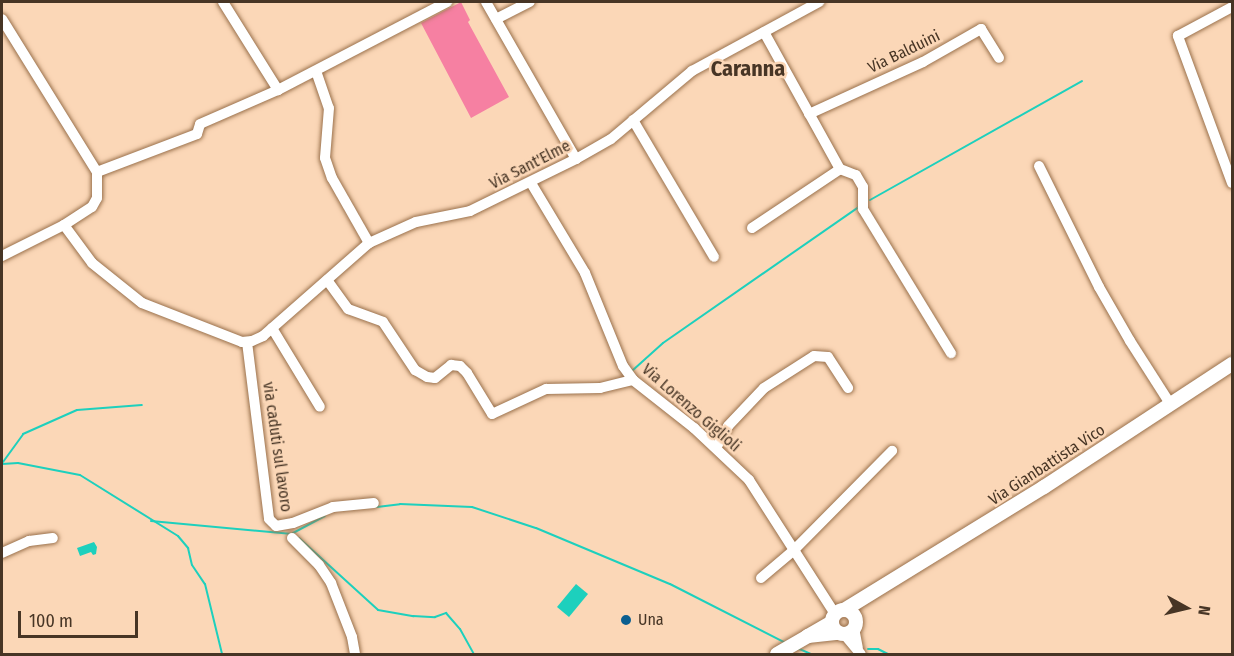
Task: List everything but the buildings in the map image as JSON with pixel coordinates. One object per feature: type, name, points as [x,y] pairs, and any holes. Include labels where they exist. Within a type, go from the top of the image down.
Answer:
[{"type":"main road","name":"Via Gianbattista Vico","points":[[777,654],[808,636],[843,623],[878,591],[1233,364]]},
{"type":"street","points":[[224,2],[279,90]]},
{"type":"street","points":[[97,172],[197,134],[200,124],[279,90],[447,2]]},
{"type":"street","points":[[486,2],[576,159]]},
{"type":"street","points":[[496,20],[530,2]]},
{"type":"street","name":"Via Sant'Elme","points":[[250,342],[272,328],[369,243],[416,222],[470,211],[576,159],[611,139],[692,71],[819,2]]},
{"type":"street","points":[[1232,183],[1178,36],[1233,8]]},
{"type":"street","points":[[2,19],[97,172],[97,198],[92,207],[64,225],[2,256]]},
{"type":"street","name":"Via Balduini","points":[[809,114],[923,62],[981,29],[999,58]]},
{"type":"street","points":[[764,32],[840,170],[856,175],[863,187],[863,209],[951,353]]},
{"type":"street","points":[[316,71],[329,108],[325,158],[332,178],[369,243]]},
{"type":"street","points":[[633,120],[714,257]]},
{"type":"street","points":[[1039,166],[1099,287],[1171,405]]},
{"type":"street","points":[[752,228],[840,170]]},
{"type":"street","name":"Via Lorenzo Giglioli","points":[[531,183],[585,273],[623,366],[633,380],[716,448],[749,480],[793,551],[843,623],[860,653]]},
{"type":"street","points":[[64,225],[92,263],[142,303],[250,342]]},
{"type":"street","points":[[327,280],[348,309],[383,322],[415,370],[427,377],[435,378],[451,365],[460,366],[467,373],[492,414],[546,389],[600,388],[633,380]]},
{"type":"street","points":[[272,328],[320,407]]},
{"type":"street","name":"via caduti sul lavoro","points":[[250,342],[269,519],[276,526],[293,523],[333,507],[374,503]]},
{"type":"street","points":[[716,448],[728,426],[764,388],[814,356],[828,357],[848,388]]},
{"type":"street","points":[[761,578],[793,551],[892,451]]},
{"type":"street","points":[[2,553],[29,541],[53,538]]},
{"type":"street","points":[[292,538],[319,565],[331,583],[352,637],[355,654]]},
{"type":"shaded area","points":[[461,2],[470,20],[468,22],[509,97],[471,118],[421,23]]},
{"type":"water","points":[[94,542],[97,547],[96,554],[93,555],[91,552],[80,556],[77,548]]},
{"type":"water","points":[[576,584],[588,594],[569,617],[557,607]]},
{"type":"waterway","points":[[870,200],[1082,81]]},
{"type":"waterway","points":[[633,370],[663,343],[859,207]]},
{"type":"waterway","points":[[3,462],[23,434],[77,410],[142,405]]},
{"type":"waterway","points":[[2,464],[18,463],[80,475],[178,536],[188,548],[192,565],[205,584],[222,654]]},
{"type":"waterway","points":[[377,507],[400,504],[472,507],[536,528],[670,584],[784,642]]},
{"type":"waterway","points":[[293,533],[325,516]]},
{"type":"waterway","points":[[151,521],[292,534]]},
{"type":"waterway","points":[[299,538],[378,610],[435,617],[446,613],[460,629],[474,654]]},
{"type":"waterway","points":[[797,648],[811,654]]},
{"type":"waterway","points":[[868,649],[878,649],[888,654]]},
{"type":"place","name":"Una","points":[[626,620]]},
{"type":"district","name":"Caranna","points":[[748,69]]}]
